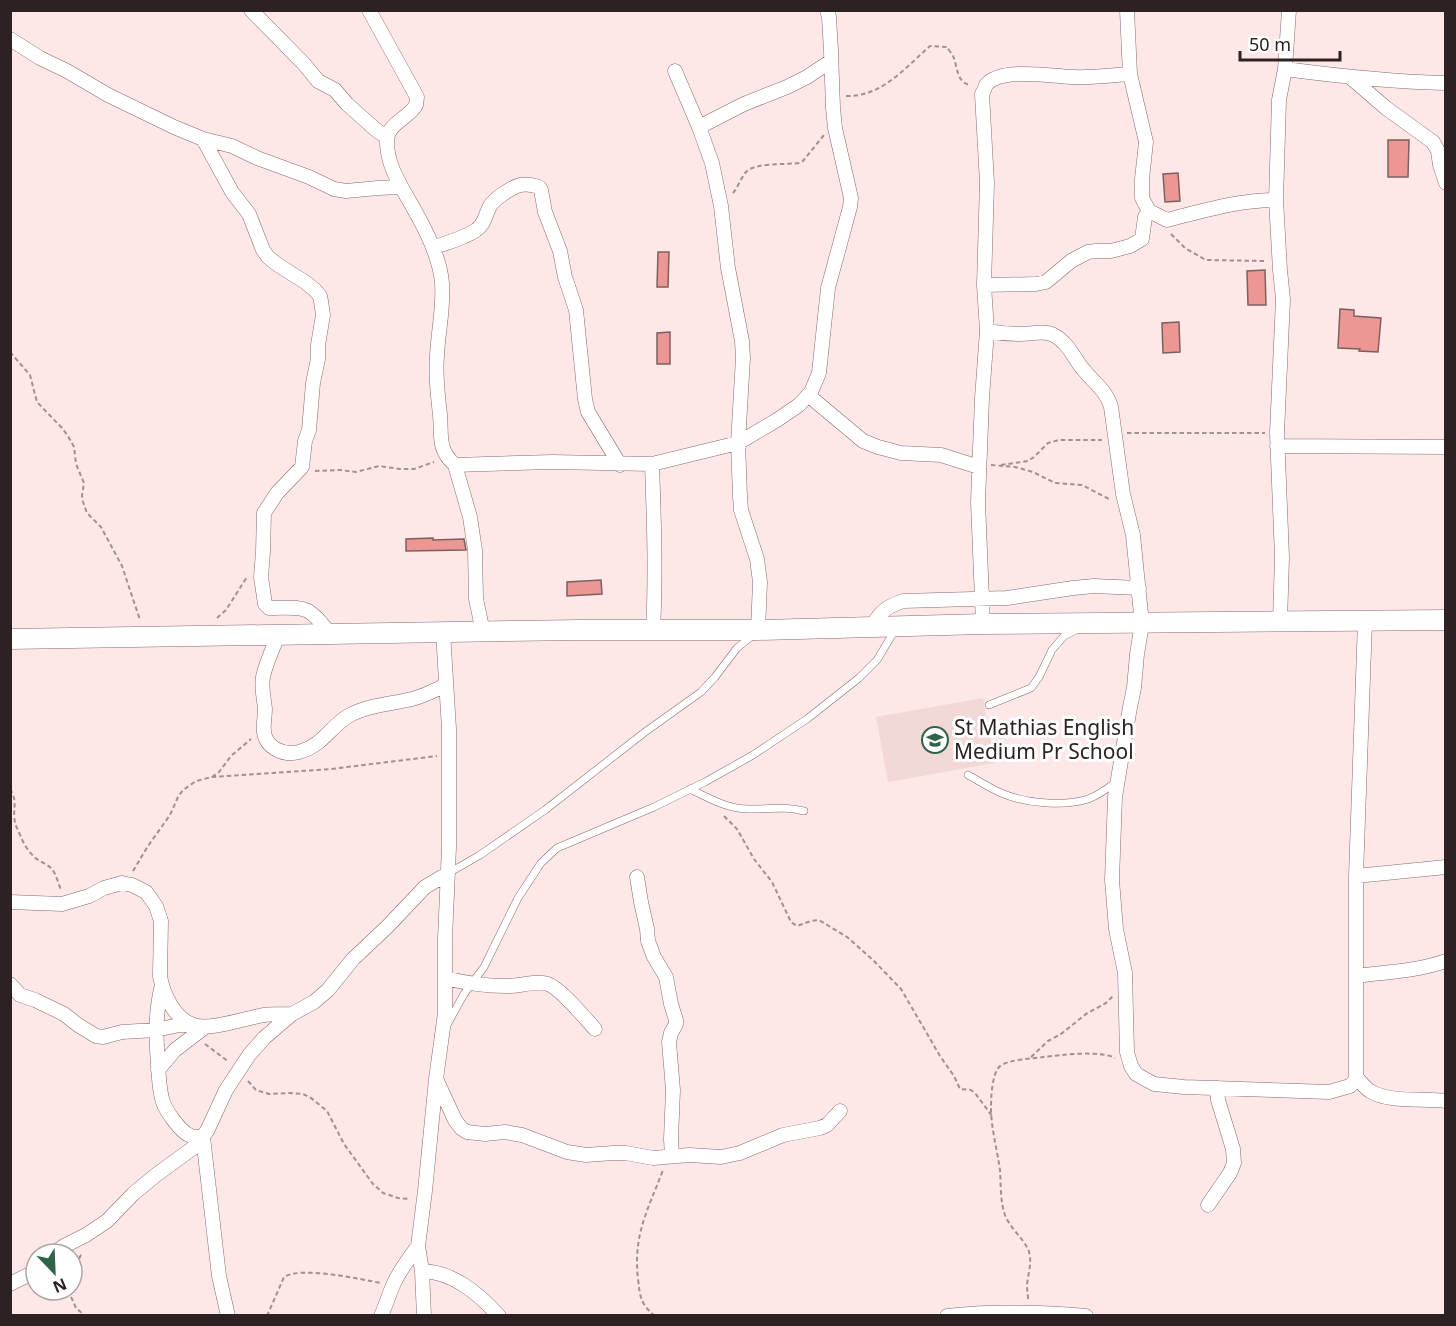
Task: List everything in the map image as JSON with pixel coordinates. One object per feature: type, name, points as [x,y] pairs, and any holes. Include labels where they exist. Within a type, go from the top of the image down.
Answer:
[{"type":"main road","points":[[10,639],[579,630],[758,630],[983,624],[1446,620]]},
{"type":"street","points":[[251,10],[318,81],[335,90],[375,129],[387,135]]},
{"type":"street","points":[[369,10],[417,97],[416,105],[393,127],[387,135],[387,141],[391,163],[400,187],[416,212],[433,248],[442,284],[436,377],[442,448],[452,462],[470,517],[475,550],[476,598],[483,632]]},
{"type":"street","points":[[452,462],[652,464],[738,442],[777,420],[811,392],[819,373],[828,288],[851,198],[836,128],[832,95],[829,17],[826,10]]},
{"type":"street","points":[[1127,10],[1130,74],[1146,142],[1142,198],[1151,212],[1167,220],[1255,200],[1276,200]]},
{"type":"street","points":[[1280,622],[1282,557],[1277,440],[1283,299],[1276,200],[1279,100],[1285,69],[1289,10]]},
{"type":"street","points":[[10,39],[108,95],[174,127],[204,139],[232,146],[334,189],[346,191],[400,187]]},
{"type":"street","points":[[699,127],[744,104],[807,77],[831,61]]},
{"type":"street","points":[[1285,69],[1350,77],[1446,83]]},
{"type":"street","points":[[675,71],[712,163],[742,341],[738,442],[741,510],[757,559],[760,582],[758,630]]},
{"type":"street","points":[[983,624],[978,502],[987,331],[984,285],[987,183],[982,94],[987,84],[1007,75],[1036,74],[1075,77],[1130,74]]},
{"type":"street","points":[[1350,77],[1386,108],[1433,142],[1438,151],[1446,183]]},
{"type":"street","points":[[204,139],[232,192],[249,214],[263,250],[278,266],[305,282],[320,296],[323,315],[309,430],[304,441],[302,467],[277,493],[264,513],[261,577],[265,604],[269,608],[296,607],[309,610],[330,634]]},
{"type":"street","points":[[433,248],[479,229],[489,206],[515,187],[521,185],[539,187],[576,310],[588,412],[620,465]]},
{"type":"street","points":[[984,285],[1046,282],[1071,261],[1088,252],[1111,251],[1130,246],[1142,239],[1145,217],[1151,212]]},
{"type":"street","points":[[987,331],[1021,334],[1044,332],[1057,337],[1108,397],[1111,407],[1123,494],[1133,535],[1142,624],[1134,688],[1114,797],[1112,880],[1116,929],[1123,960],[1127,1052],[1136,1074],[1154,1084],[1329,1092],[1350,1086],[1354,1082],[1356,1077],[1356,876],[1365,621]]},
{"type":"street","points":[[808,395],[863,441],[901,453],[941,455],[980,465]]},
{"type":"street","points":[[1277,440],[1446,447]]},
{"type":"street","points":[[652,464],[655,567],[653,630]]},
{"type":"street","points":[[871,627],[882,611],[890,605],[903,601],[1007,598],[1094,586],[1139,588]]},
{"type":"street","points":[[424,1316],[422,1270],[418,1246],[445,1013],[449,754],[442,633]]},
{"type":"street","points":[[279,634],[262,680],[266,738],[279,752],[299,752],[319,742],[337,724],[351,715],[375,706],[413,699],[446,685]]},
{"type":"street","points":[[1356,876],[1446,867]]},
{"type":"street","points":[[73,1242],[107,1221],[133,1194],[193,1148],[215,1117],[226,1090],[238,1071],[264,1038],[292,1014],[314,1002],[328,990],[367,944],[387,927],[425,887],[447,874]]},
{"type":"street","points":[[638,877],[648,941],[666,977],[676,1020],[669,1038],[673,1090],[670,1156]]},
{"type":"street","points":[[10,902],[66,903],[122,883],[146,892],[156,906],[161,921],[160,976],[162,985],[180,1017],[197,1029]]},
{"type":"street","points":[[1356,976],[1412,970],[1446,961]]},
{"type":"street","points":[[445,978],[472,984],[506,986],[548,984],[568,999],[595,1029]]},
{"type":"street","points":[[10,984],[20,994],[64,1014],[96,1036],[178,1025],[197,1029],[264,1015],[292,1014]]},
{"type":"street","points":[[162,985],[157,1004],[156,1029],[158,1070],[163,1103],[171,1117],[189,1135],[203,1137]]},
{"type":"street","points":[[158,1070],[197,1029]]},
{"type":"street","points":[[1356,1077],[1369,1091],[1384,1096],[1446,1101]]},
{"type":"street","points":[[436,1079],[455,1120],[467,1132],[485,1134],[506,1131],[567,1152],[586,1155],[613,1153],[653,1158],[689,1155],[721,1157],[740,1153],[783,1135],[820,1128],[827,1125],[840,1111]]},
{"type":"street","points":[[1208,1205],[1230,1173],[1234,1163],[1233,1149],[1220,1110],[1217,1088]]},
{"type":"street","points":[[203,1137],[219,1276],[228,1316]]},
{"type":"street","points":[[381,1316],[393,1285],[418,1246]]},
{"type":"street","points":[[422,1270],[435,1271],[468,1287],[485,1300],[499,1316]]},
{"type":"street","points":[[10,1284],[24,1277]]},
{"type":"street","points":[[947,1316],[1028,1313],[1086,1316]]},
{"type":"lane","points":[[989,705],[1031,688],[1052,650],[1065,636],[1088,624]]},
{"type":"lane","points":[[443,1033],[464,994],[484,967],[518,898],[541,863],[557,848],[654,807],[753,755],[807,719],[858,678],[877,660],[898,626]]},
{"type":"lane","points":[[447,874],[480,855],[545,810],[645,732],[701,692],[737,648],[758,630]]},
{"type":"lane","points":[[968,775],[1002,793],[1028,802],[1073,803],[1103,792],[1117,782]]},
{"type":"lane","points":[[690,789],[735,808],[751,810],[789,807],[804,811]]},
{"type":"path","points":[[832,95],[858,96],[884,85],[930,46],[947,47],[953,55],[961,80],[965,84],[985,89]]},
{"type":"path","points":[[721,206],[731,196],[749,169],[799,163],[826,133],[836,128]]},
{"type":"path","points":[[1151,212],[1185,248],[1206,260],[1279,261]]},
{"type":"path","points":[[10,352],[30,375],[37,402],[62,428],[74,447],[76,464],[84,483],[82,496],[87,513],[101,527],[122,566],[145,637]]},
{"type":"path","points":[[998,465],[1028,460],[1048,443],[1059,440],[1115,436],[1277,440]]},
{"type":"path","points":[[298,471],[356,472],[379,466],[414,469],[430,463],[452,462]]},
{"type":"path","points":[[980,465],[1015,467],[1033,472],[1055,483],[1082,485],[1109,498],[1127,511]]},
{"type":"path","points":[[216,619],[226,610],[248,577]]},
{"type":"path","points":[[212,777],[264,723]]},
{"type":"path","points":[[122,883],[170,815],[183,790],[196,781],[212,777],[331,769],[449,754]]},
{"type":"path","points":[[10,789],[15,802],[14,819],[26,847],[39,862],[51,868],[66,903]]},
{"type":"path","points":[[715,801],[737,829],[754,859],[772,882],[791,922],[797,926],[819,920],[847,937],[873,960],[901,989],[954,1076],[957,1086],[975,1093],[992,1116]]},
{"type":"path","points":[[1030,1059],[1048,1041],[1106,1003],[1115,993],[1125,989]]},
{"type":"path","points":[[197,1029],[256,1090],[269,1094],[303,1094],[327,1111],[344,1144],[373,1184],[383,1193],[398,1198],[424,1200]]},
{"type":"path","points":[[1028,1313],[1027,1287],[1030,1262],[1028,1250],[1013,1230],[1002,1200],[991,1107],[993,1079],[1002,1065],[1030,1059],[1099,1053],[1109,1055],[1131,1066]]},
{"type":"path","points":[[655,1316],[645,1307],[640,1298],[636,1261],[639,1236],[646,1210],[670,1156]]},
{"type":"path","points":[[267,1316],[284,1276],[288,1274],[297,1272],[337,1275],[393,1285]]},
{"type":"path","points":[[73,1302],[75,1308],[85,1316]]},
{"type":"shaded area","name":"St Mathias English Medium Pr School","points":[[983,698],[995,763],[888,782],[876,717]]},
{"type":"building","points":[[1388,140],[1409,140],[1408,177],[1388,177]]},
{"type":"building","points":[[1178,173],[1180,201],[1165,202],[1163,174]]},
{"type":"building","points":[[658,252],[669,252],[668,287],[657,287]]},
{"type":"building","points":[[1265,270],[1266,305],[1248,305],[1247,271]]},
{"type":"building","points":[[1340,309],[1354,310],[1354,316],[1381,318],[1378,352],[1338,348]]},
{"type":"building","points":[[1179,322],[1180,352],[1163,353],[1162,323]]},
{"type":"building","points":[[670,332],[670,364],[657,364],[657,333]]},
{"type":"building","points":[[433,538],[433,540],[464,539],[466,550],[406,551],[406,539]]},
{"type":"building","points":[[601,580],[602,594],[567,596],[567,582]]},
{"type":"place","name":"St Mathias English Medium Pr School","points":[[935,740]]}]
